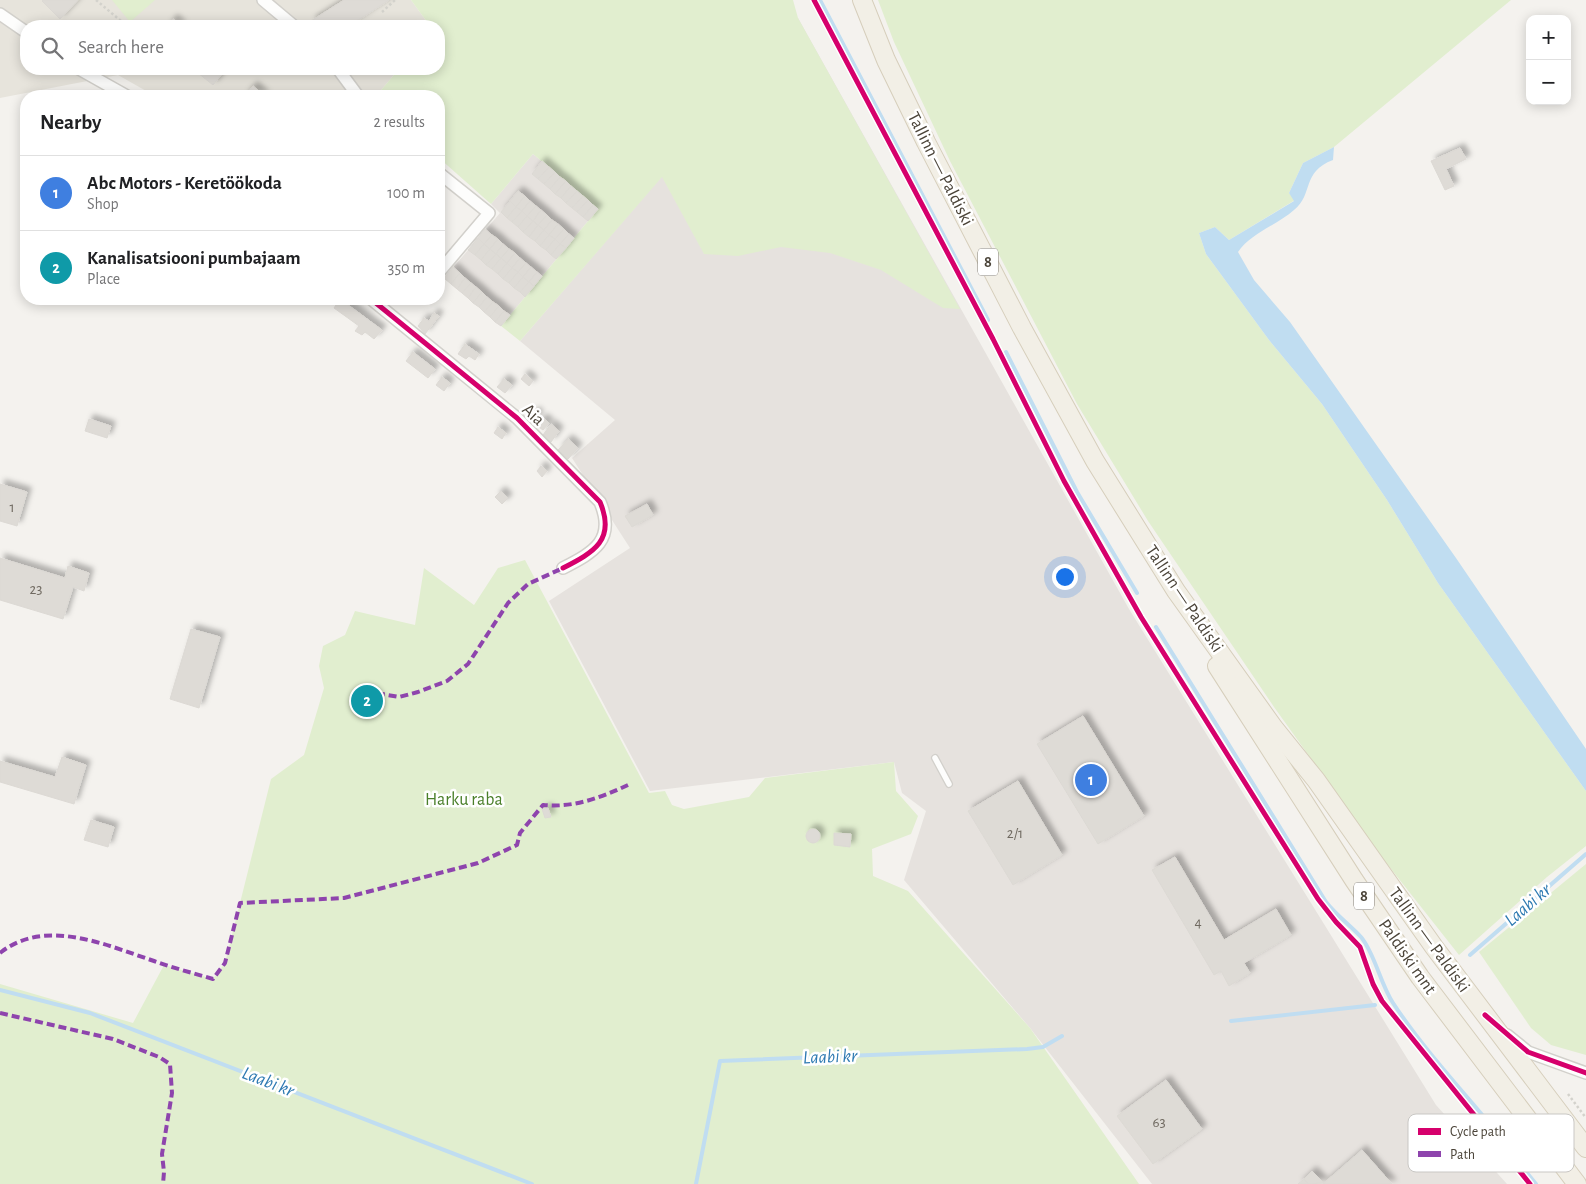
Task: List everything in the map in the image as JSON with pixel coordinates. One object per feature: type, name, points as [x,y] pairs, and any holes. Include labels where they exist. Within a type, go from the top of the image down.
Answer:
[{"type":"main road","name":"Tallinn — Paldiski","points":[[862,0],[886,60],[922,134],[1022,328],[1095,460],[1176,591],[1485,1015],[1560,1114]]},
{"type":"main road","name":"Paldiski mnt","points":[[1176,591],[1223,678],[1354,880],[1420,977],[1524,1114]]},
{"type":"main road","name":"Tallinn — Paldiski","points":[[1574,1132],[1586,1148]]},
{"type":"main road","name":"Paldiski mnt","points":[[1568,1172],[1577,1184]]},
{"type":"street","points":[[263,0],[287,20]]},
{"type":"street","points":[[0,14],[20,28]]},
{"type":"street","points":[[89,75],[116,90]]},
{"type":"street","points":[[342,75],[354,90]]},
{"type":"street","points":[[445,178],[489,213],[445,265]]},
{"type":"street","name":"Aia","points":[[378,305],[517,418],[600,502],[606,520],[606,532],[602,541],[593,551],[563,568]]},
{"type":"street","points":[[1485,1015],[1528,1052],[1586,1072]]},
{"type":"lane","points":[[935,758],[949,784]]},
{"type":"path","points":[[96,0],[121,20]]},
{"type":"path","points":[[382,12],[395,0]]},
{"type":"path","points":[[1568,1094],[1586,1118]]},
{"type":"shaded area","points":[[0,0],[411,0],[426,20],[20,20],[20,75],[118,75],[41,90],[20,90],[20,94],[0,98]]},
{"type":"shaded area","points":[[798,18],[1129,609],[1436,1105],[1444,1114],[1408,1114],[1408,1172],[1496,1172],[1507,1184],[1152,1184],[1030,1028],[904,880],[926,811],[902,793],[894,762],[650,791],[549,601],[630,548],[572,458],[615,420],[520,341]]},
{"type":"shaded area","points":[[118,75],[394,75],[381,90],[144,90]]},
{"type":"shaded area","points":[[533,154],[598,209],[501,326],[445,279],[500,213],[491,204]]},
{"type":"green space","points":[[112,0],[155,0],[132,20],[128,20]]},
{"type":"green space","points":[[411,0],[793,0],[798,18],[960,309],[943,308],[881,270],[830,253],[781,247],[738,256],[704,254],[662,177],[520,341],[501,326],[598,209],[533,154],[491,204],[445,163],[445,90],[381,90],[394,75],[445,75],[445,20],[426,20]]},
{"type":"green space","points":[[878,0],[1511,0],[1334,147],[1303,163],[1289,193],[1295,200],[1229,240],[1215,227],[1199,233],[1206,254],[1269,340],[1322,404],[1387,500],[1438,583],[1586,791],[1586,846],[1547,877],[1459,955],[1380,855],[1274,707],[1148,521],[1077,404],[950,161],[894,42]]},
{"type":"green space","name":"Harku raba","points":[[525,560],[649,793],[665,791],[672,805],[684,809],[749,797],[765,778],[894,762],[896,791],[918,816],[911,834],[872,849],[873,876],[908,891],[1030,1028],[1139,1184],[0,1184],[0,984],[133,1023],[164,965],[213,979],[225,963],[271,779],[304,755],[324,688],[319,666],[323,646],[345,635],[355,611],[415,625],[424,568],[474,605],[498,568]]},
{"type":"green space","points":[[1586,864],[1586,1055],[1551,1045],[1531,1028],[1479,952]]},
{"type":"water","points":[[1334,147],[1333,160],[1316,171],[1300,204],[1287,215],[1257,234],[1243,245],[1238,252],[1254,280],[1290,322],[1456,558],[1586,749],[1586,791],[1438,583],[1387,500],[1322,404],[1269,340],[1206,254],[1199,233],[1215,227],[1229,240],[1294,201],[1289,193],[1303,163]]},
{"type":"building","points":[[43,0],[78,0],[60,19],[42,1]]},
{"type":"building","points":[[344,0],[389,0],[358,20],[313,20]]},
{"type":"building","points":[[200,75],[221,75],[213,85]]},
{"type":"building","points":[[253,86],[258,90],[249,90]]},
{"type":"building","points":[[1460,148],[1466,159],[1446,169],[1454,186],[1445,190],[1431,161]]},
{"type":"building","points":[[542,161],[549,167],[538,179],[532,174]]},
{"type":"building","points":[[549,167],[555,172],[544,184],[538,179]]},
{"type":"building","points":[[555,172],[560,177],[550,189],[544,184]]},
{"type":"building","points":[[560,177],[566,181],[555,194],[550,189]]},
{"type":"building","points":[[566,181],[571,186],[561,198],[555,194]]},
{"type":"building","points":[[571,186],[577,191],[566,203],[561,198]]},
{"type":"building","points":[[518,191],[525,196],[516,207],[510,201]]},
{"type":"building","points":[[577,191],[583,196],[572,208],[566,203]]},
{"type":"building","points":[[525,196],[530,201],[522,211],[516,207]]},
{"type":"building","points":[[583,196],[588,200],[577,212],[572,208]]},
{"type":"building","points":[[588,200],[593,205],[583,217],[577,212]]},
{"type":"building","points":[[510,201],[516,207],[507,218],[501,212]]},
{"type":"building","points":[[530,201],[536,206],[527,216],[522,211]]},
{"type":"building","points":[[593,205],[598,209],[588,221],[583,217]]},
{"type":"building","points":[[536,206],[541,210],[533,221],[527,216]]},
{"type":"building","points":[[516,207],[522,211],[512,222],[507,218]]},
{"type":"building","points":[[541,210],[547,215],[538,225],[533,221]]},
{"type":"building","points":[[522,211],[527,216],[518,227],[512,222]]},
{"type":"building","points":[[547,215],[552,220],[544,230],[538,225]]},
{"type":"building","points":[[527,216],[533,221],[523,232],[518,227]]},
{"type":"building","points":[[552,220],[558,224],[549,235],[544,230]]},
{"type":"building","points":[[533,221],[538,225],[529,237],[523,232]]},
{"type":"building","points":[[558,224],[564,229],[555,239],[549,235]]},
{"type":"building","points":[[538,225],[544,230],[535,241],[529,237]]},
{"type":"building","points":[[485,229],[492,235],[484,244],[478,238]]},
{"type":"building","points":[[564,229],[569,234],[560,244],[555,239]]},
{"type":"building","points":[[544,230],[549,235],[540,246],[535,241]]},
{"type":"building","points":[[569,234],[574,238],[566,248],[560,244]]},
{"type":"building","points":[[492,235],[498,239],[490,249],[484,244]]},
{"type":"building","points":[[549,235],[555,239],[546,250],[540,246]]},
{"type":"building","points":[[478,238],[484,244],[475,255],[468,250]]},
{"type":"building","points":[[498,239],[503,244],[496,254],[490,249]]},
{"type":"building","points":[[555,239],[560,244],[551,255],[546,250]]},
{"type":"building","points":[[484,244],[490,249],[481,260],[475,255]]},
{"type":"building","points":[[503,244],[509,249],[501,258],[496,254]]},
{"type":"building","points":[[560,244],[566,248],[556,259],[551,255]]},
{"type":"building","points":[[490,249],[496,254],[486,265],[481,260]]},
{"type":"building","points":[[509,249],[515,253],[507,263],[501,258]]},
{"type":"building","points":[[515,253],[520,258],[512,268],[507,263]]},
{"type":"building","points":[[496,254],[501,258],[492,269],[486,265]]},
{"type":"building","points":[[501,258],[507,263],[498,274],[492,269]]},
{"type":"building","points":[[520,258],[526,263],[518,272],[512,268]]},
{"type":"building","points":[[507,263],[512,268],[503,279],[498,274]]},
{"type":"building","points":[[526,263],[531,267],[523,277],[518,272]]},
{"type":"building","points":[[453,267],[460,273],[451,284],[445,277]]},
{"type":"building","points":[[531,267],[537,272],[529,282],[523,277]]},
{"type":"building","points":[[512,268],[518,272],[509,283],[503,279]]},
{"type":"building","points":[[518,272],[523,277],[514,288],[509,283]]},
{"type":"building","points":[[537,272],[542,276],[534,286],[529,282]]},
{"type":"building","points":[[460,273],[465,278],[457,289],[451,284]]},
{"type":"building","points":[[523,277],[529,282],[520,292],[514,288]]},
{"type":"building","points":[[465,278],[471,283],[462,293],[457,289]]},
{"type":"building","points":[[529,282],[534,286],[525,297],[520,292]]},
{"type":"building","points":[[471,283],[476,287],[468,298],[462,293]]},
{"type":"building","points":[[476,287],[482,292],[473,303],[468,298]]},
{"type":"building","points":[[482,292],[487,297],[479,307],[473,303]]},
{"type":"building","points":[[487,297],[493,302],[484,312],[479,307]]},
{"type":"building","points":[[493,302],[499,306],[490,317],[484,312]]},
{"type":"building","points":[[336,305],[348,305],[382,330],[374,339],[365,332],[362,335],[355,331],[359,326],[334,308]]},
{"type":"building","points":[[499,306],[504,311],[495,322],[490,317]]},
{"type":"building","points":[[504,311],[510,315],[501,326],[495,322]]},
{"type":"building","points":[[434,313],[439,316],[425,334],[418,326],[424,318],[429,321]]},
{"type":"building","points":[[465,344],[479,354],[475,360],[469,356],[466,359],[458,354]]},
{"type":"building","points":[[413,352],[435,369],[428,378],[406,361]]},
{"type":"building","points":[[525,374],[533,381],[529,386],[521,379]]},
{"type":"building","points":[[442,377],[450,383],[444,391],[436,385]]},
{"type":"building","points":[[504,379],[512,385],[505,393],[497,387]]},
{"type":"building","points":[[535,411],[539,415],[531,424],[527,420]]},
{"type":"building","points":[[543,418],[549,423],[543,430],[536,425]]},
{"type":"building","points":[[89,419],[111,426],[107,438],[85,431]]},
{"type":"building","points":[[551,424],[559,431],[551,442],[543,435]]},
{"type":"building","points":[[498,427],[506,433],[502,439],[494,433]]},
{"type":"building","points":[[568,439],[578,448],[568,459],[558,450]]},
{"type":"building","points":[[541,466],[547,471],[542,477],[537,471]]},
{"type":"building","points":[[0,484],[27,492],[17,526],[0,521]]},
{"type":"building","points":[[501,491],[508,498],[502,504],[495,497]]},
{"type":"building","points":[[647,504],[653,515],[632,527],[625,516]]},
{"type":"building","points":[[0,558],[65,578],[68,566],[89,573],[84,591],[73,587],[63,619],[0,600]]},
{"type":"building","points":[[191,629],[220,637],[199,708],[170,699]]},
{"type":"building","points":[[364,694],[374,698],[370,709],[360,704]]},
{"type":"building","points":[[1083,716],[1144,816],[1098,844],[1037,744]]},
{"type":"building","points":[[62,757],[86,765],[74,804],[0,782],[0,761],[55,777]]},
{"type":"building","points":[[1018,781],[1062,855],[1013,885],[968,811]]},
{"type":"building","points":[[548,808],[551,817],[545,818],[542,809]]},
{"type":"building","points":[[91,820],[114,827],[108,847],[84,840]]},
{"type":"building","points":[[813,829],[818,831],[820,836],[818,841],[813,843],[808,841],[806,836],[808,831]]},
{"type":"building","points":[[834,833],[851,834],[850,847],[834,845]]},
{"type":"building","points":[[1175,857],[1224,940],[1276,909],[1291,935],[1244,963],[1250,973],[1229,986],[1221,971],[1214,975],[1152,870]]},
{"type":"building","points":[[1166,1080],[1202,1129],[1153,1164],[1117,1116]]},
{"type":"building","points":[[1362,1150],[1392,1184],[1323,1184],[1324,1183]]},
{"type":"building","points":[[1312,1171],[1324,1183],[1308,1184],[1304,1179]]},
{"type":"building","points":[[1304,1179],[1308,1184],[1298,1184]]},
{"type":"waterway","points":[[820,0],[988,320]]},
{"type":"waterway","points":[[1006,352],[1077,492],[1137,593]]},
{"type":"waterway","points":[[1156,627],[1326,902],[1366,944],[1384,987],[1393,1003],[1444,1070],[1481,1114]]},
{"type":"waterway","name":"Laabi kr","points":[[1470,955],[1586,854]]},
{"type":"waterway","name":"Laabi kr","points":[[0,990],[90,1013],[532,1184]]},
{"type":"waterway","points":[[1231,1021],[1375,1005]]},
{"type":"waterway","name":"Laabi kr","points":[[696,1184],[720,1061],[1027,1049],[1043,1047],[1062,1036]]},
{"type":"waterway","points":[[1526,1172],[1536,1184]]},
{"type":"marked path","points":[[365,691],[399,697],[447,681],[468,664],[508,603],[528,584],[563,568]]},
{"type":"marked path","points":[[0,953],[18,942],[36,937],[56,935],[96,942],[213,979],[225,963],[240,903],[344,898],[478,863],[517,845],[520,833],[543,805],[565,805],[586,801],[628,785]]},
{"type":"marked path","points":[[0,1013],[113,1039],[159,1057],[170,1064],[172,1093],[162,1154],[163,1184]]},
{"type":"cycle path","points":[[814,0],[993,339],[1064,481],[1141,617],[1318,899],[1336,922],[1360,947],[1373,984],[1382,1001],[1473,1114]]},
{"type":"cycle path","points":[[378,305],[517,418],[600,502],[605,526],[599,543],[593,550],[563,568]]},
{"type":"cycle path","points":[[1485,1015],[1528,1052],[1586,1073]]},
{"type":"cycle path","points":[[1520,1172],[1530,1184]]},
{"type":"place","name":"Kanalisatsiooni pumbajaam","points":[[367,701]]},
{"type":"place","name":"Abc Motors - Keretöökoda","points":[[1091,780]]}]
